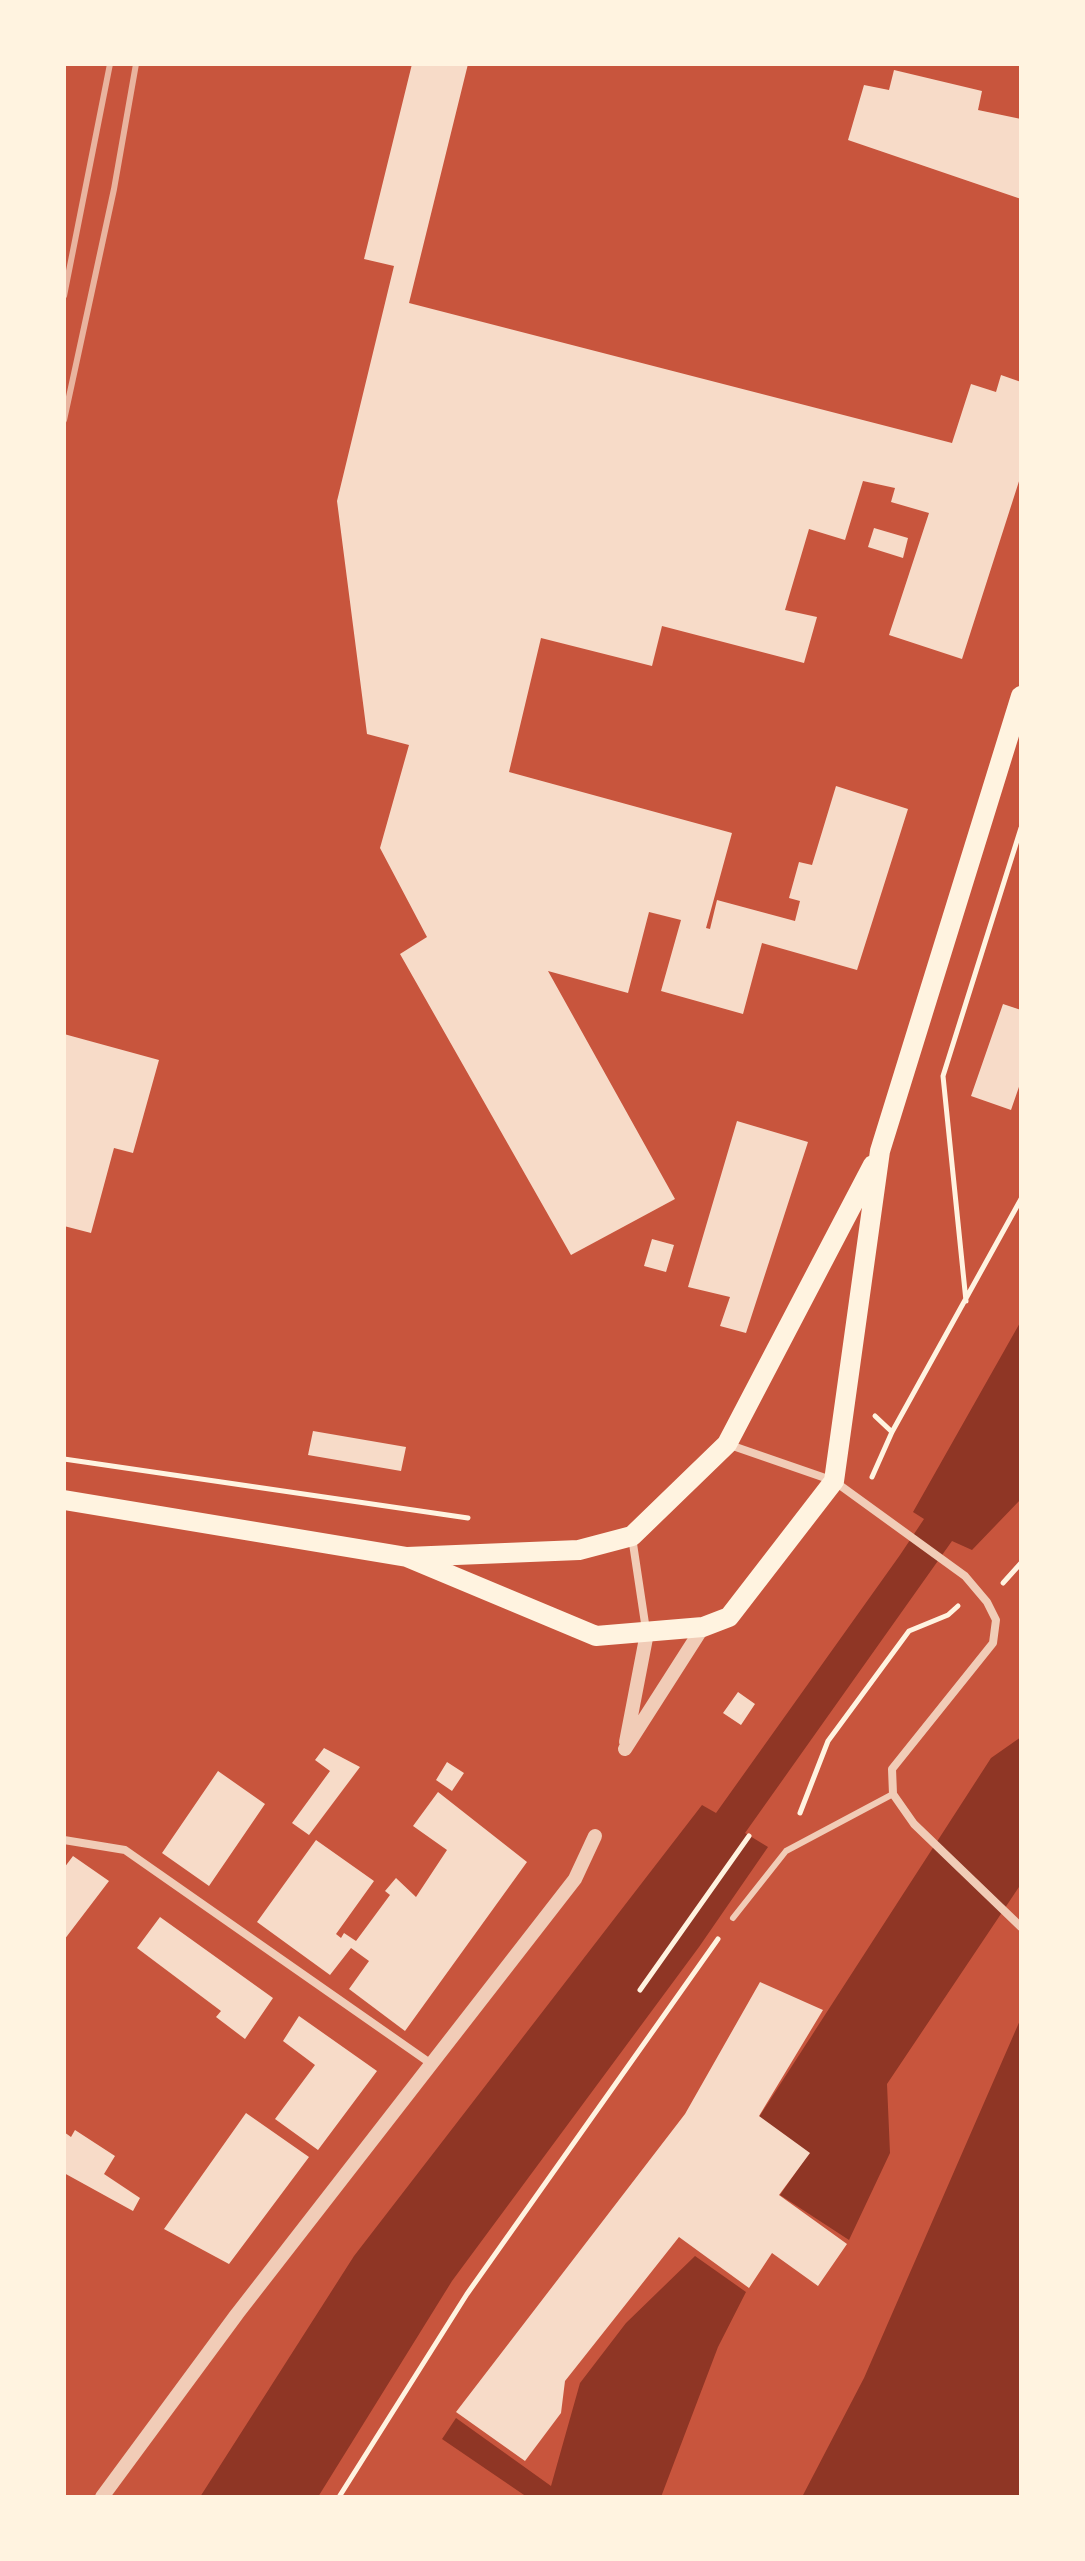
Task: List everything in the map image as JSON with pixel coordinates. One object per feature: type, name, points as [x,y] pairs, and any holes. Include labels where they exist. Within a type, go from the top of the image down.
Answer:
[{"type":"main road","points":[[407,1557],[596,1636],[703,1627],[729,1617],[834,1481],[880,1151],[1021,696]]},
{"type":"main road","points":[[64,1500],[407,1557],[579,1550],[632,1536],[727,1444],[880,1151]]},
{"type":"street","points":[[727,1444],[834,1481],[965,1576],[996,1620],[993,1643],[892,1769],[893,1794],[914,1824],[1021,1927]]},
{"type":"street","points":[[632,1536],[647,1633],[625,1749],[703,1627]]},
{"type":"street","points":[[102,2497],[237,2314],[575,1879],[595,1836]]},
{"type":"street","points":[[64,1840],[125,1850],[430,2063]]},
{"type":"lane","points":[[733,1918],[786,1851],[893,1794]]},
{"type":"path","points":[[966,1301],[943,1076],[1021,828]]},
{"type":"path","points":[[862,1500],[892,1432],[1021,1199]]},
{"type":"path","points":[[64,1459],[443,1517],[483,1519]]},
{"type":"path","points":[[786,1851],[828,1741],[909,1631],[948,1615],[976,1588]]},
{"type":"path","points":[[640,1990],[749,1836]]},
{"type":"path","points":[[339,2497],[467,2294],[733,1918]]},
{"type":"shaded area","points":[[1021,1321],[1021,1499],[972,1550],[952,1541],[745,1833],[768,1847],[699,1947],[452,2281],[318,2497],[200,2497],[354,2256],[702,1805],[716,1813],[900,1555],[924,1519],[913,1512]]},
{"type":"shaded area","points":[[1021,1737],[1021,1884],[887,2084],[890,2153],[849,2240],[780,2195],[809,2153],[759,2117],[991,1758]]},
{"type":"shaded area","points":[[1021,2018],[1021,2497],[802,2497],[864,2378]]},
{"type":"shaded area","points":[[695,2256],[746,2292],[718,2347],[661,2497],[527,2497],[442,2439],[456,2418],[551,2486],[580,2383],[626,2323]]},
{"type":"building","points":[[412,64],[468,64],[409,303],[952,443],[971,384],[996,392],[1001,375],[1021,382],[1021,475],[962,659],[889,635],[929,513],[891,502],[895,488],[863,481],[845,540],[809,529],[785,610],[817,617],[804,663],[662,626],[652,666],[541,638],[509,772],[732,833],[706,928],[710,929],[717,900],[795,921],[800,901],[789,898],[799,862],[812,865],[836,786],[908,809],[857,970],[762,943],[743,1014],[661,991],[681,920],[649,912],[628,993],[548,971],[675,1199],[571,1255],[400,954],[427,937],[380,848],[409,745],[367,734],[337,501],[394,266],[364,259]]},
{"type":"building","points":[[894,70],[982,91],[978,110],[1021,119],[1021,199],[848,140],[864,85],[889,90]]},
{"type":"building","points":[[874,528],[908,538],[903,558],[868,547]]},
{"type":"building","points":[[1003,1004],[1021,1010],[1021,1081],[1011,1110],[971,1096]]},
{"type":"building","points":[[64,1034],[159,1060],[133,1153],[114,1148],[91,1233],[64,1226]]},
{"type":"building","points":[[737,1121],[808,1142],[746,1333],[720,1326],[730,1297],[688,1287]]},
{"type":"building","points":[[652,1239],[674,1245],[666,1272],[644,1266]]},
{"type":"building","points":[[313,1431],[406,1447],[401,1471],[308,1455]]},
{"type":"building","points":[[738,1692],[755,1704],[741,1725],[723,1713]]},
{"type":"building","points":[[324,1748],[360,1767],[309,1835],[292,1823],[330,1771],[315,1760]]},
{"type":"building","points":[[447,1762],[464,1773],[452,1791],[436,1780]]},
{"type":"building","points":[[218,1771],[265,1804],[209,1886],[162,1853]]},
{"type":"building","points":[[438,1792],[527,1862],[405,2031],[349,1989],[369,1961],[351,1948],[330,1975],[257,1922],[316,1840],[374,1881],[336,1934],[341,1938],[344,1933],[356,1941],[390,1895],[385,1891],[396,1878],[416,1897],[447,1850],[413,1826]]},
{"type":"building","points":[[73,1856],[109,1881],[64,1940],[64,1868]]},
{"type":"building","points":[[160,1917],[273,1998],[245,2039],[216,2017],[221,2011],[137,1948]]},
{"type":"building","points":[[760,1982],[823,2010],[759,2116],[810,2153],[779,2195],[847,2244],[818,2286],[772,2253],[749,2288],[679,2237],[565,2381],[561,2413],[525,2461],[456,2412],[685,2114]]},
{"type":"building","points":[[299,2016],[377,2071],[318,2150],[275,2119],[315,2065],[283,2041]]},
{"type":"building","points":[[246,2113],[309,2157],[229,2264],[164,2229]]},
{"type":"building","points":[[75,2130],[115,2156],[104,2174],[140,2198],[133,2211],[64,2173],[64,2132],[71,2137]]},
{"type":"railway","points":[[64,296],[110,64]]},
{"type":"railway","points":[[64,420],[114,189],[136,64]]}]
